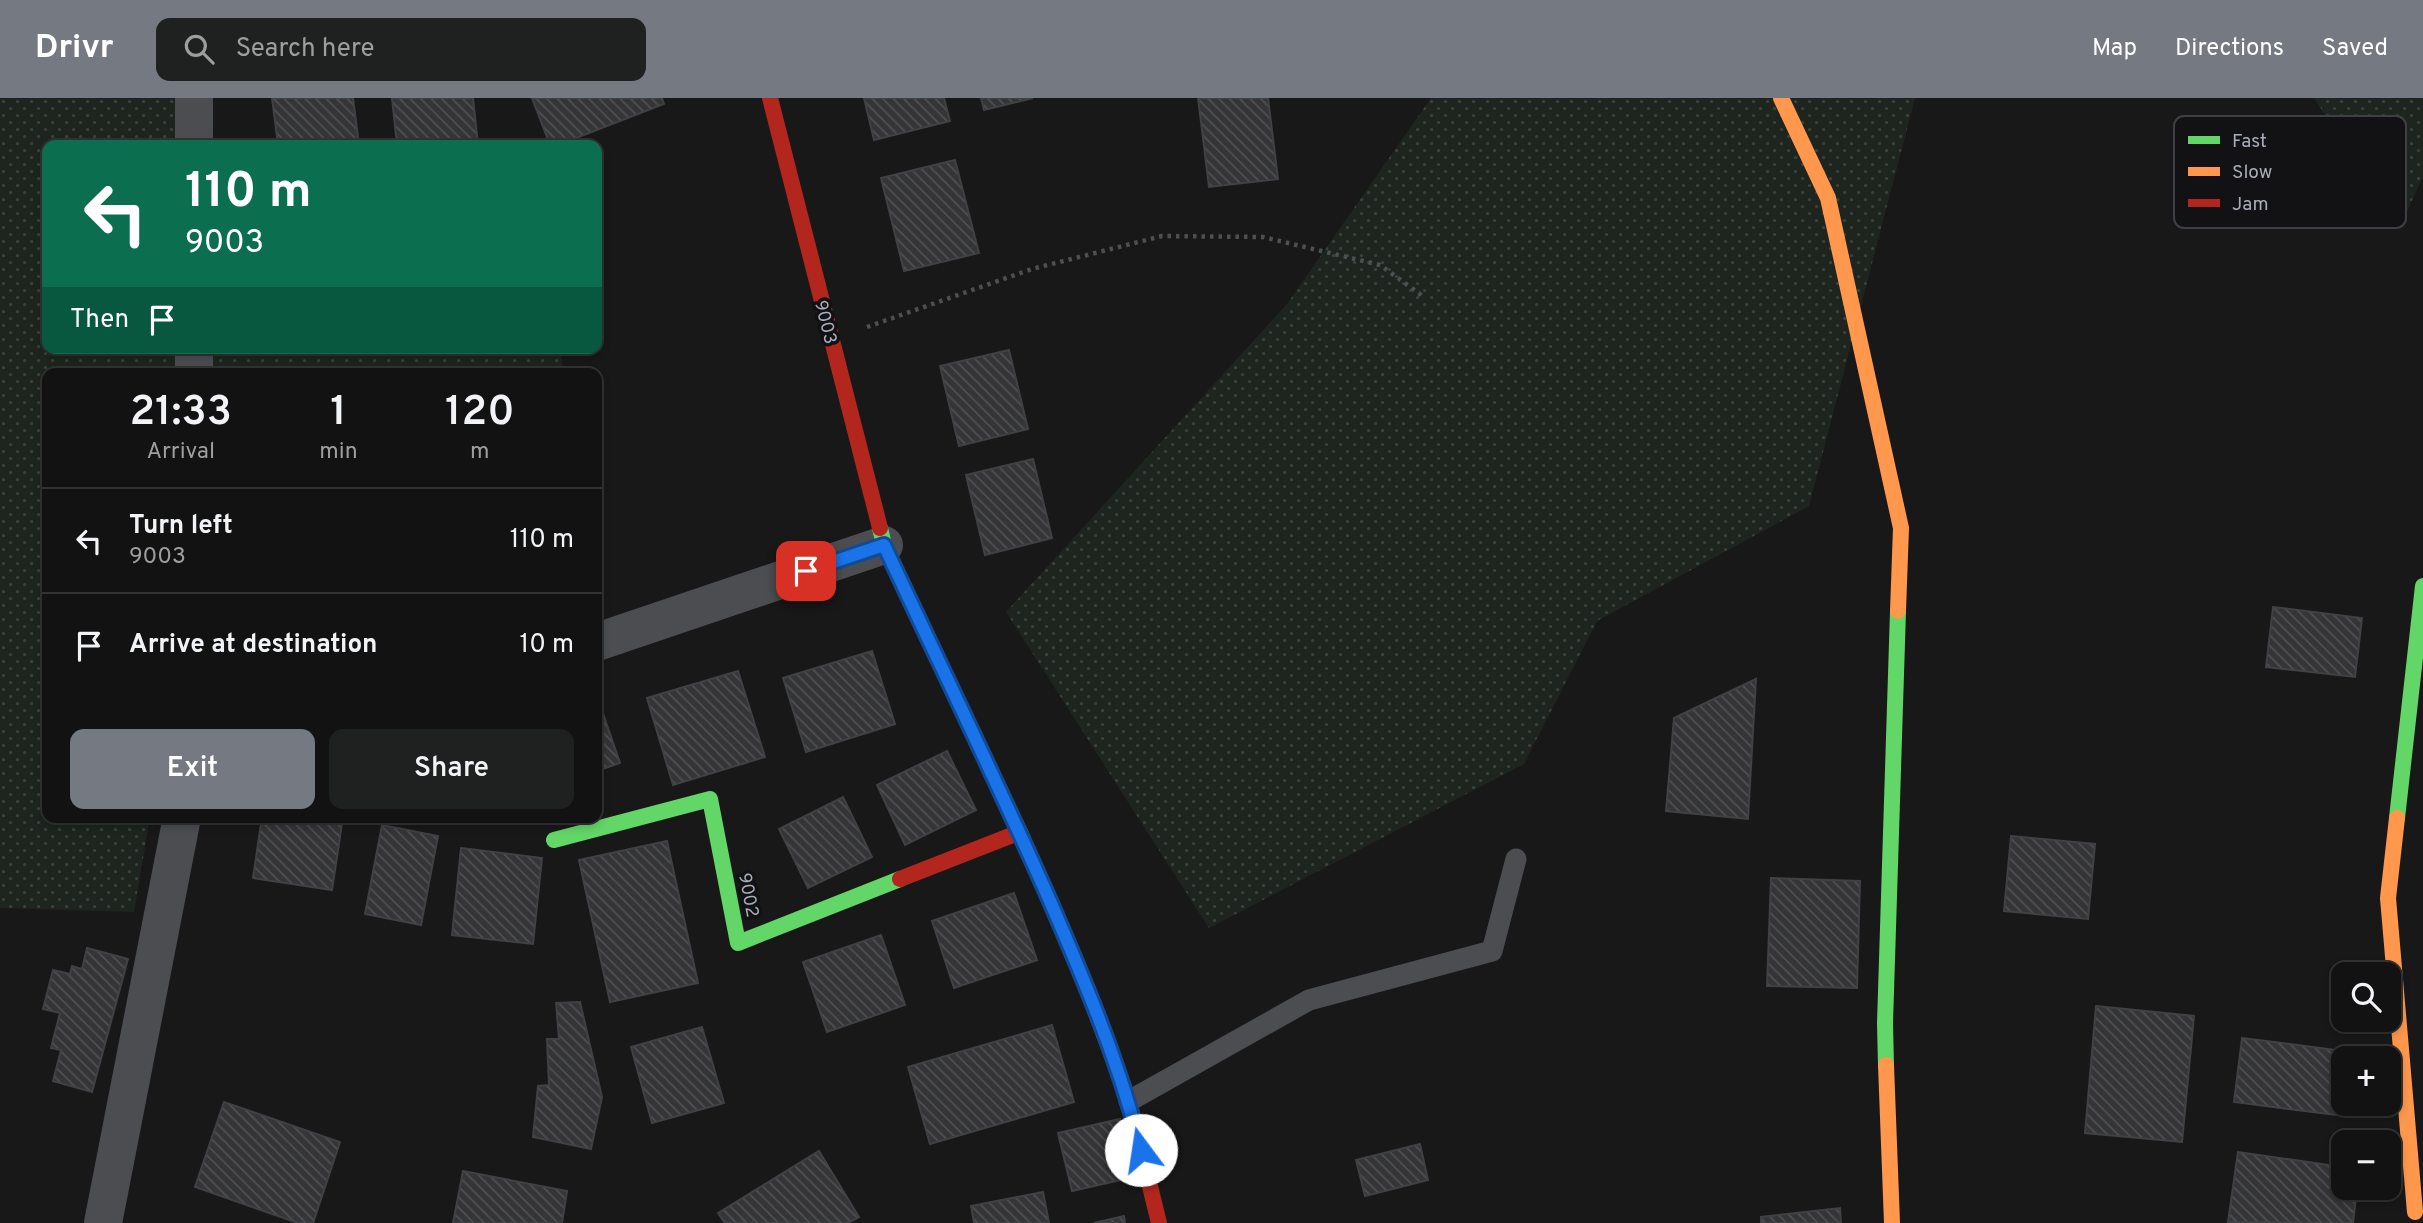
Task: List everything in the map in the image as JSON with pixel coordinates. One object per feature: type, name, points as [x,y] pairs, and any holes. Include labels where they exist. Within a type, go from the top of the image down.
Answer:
[{"type":"street","points":[[194,98],[194,140]]},
{"type":"street","name":"9003","points":[[770,98],[884,545],[1020,832],[1074,958],[1129,1101],[1159,1223]]},
{"type":"street","points":[[1781,98],[1828,198],[1901,528],[1885,1023],[1892,1223]]},
{"type":"street","points":[[602,640],[884,545]]},
{"type":"street","points":[[2415,1212],[2388,898],[2423,586]]},
{"type":"street","name":"9002","points":[[554,840],[710,799],[738,943],[1020,832]]},
{"type":"street","points":[[103,1223],[181,823]]},
{"type":"lane","points":[[1129,1101],[1309,1000],[1492,951],[1516,859]]},
{"type":"path","points":[[830,340],[1032,269],[1162,236],[1262,237],[1380,265],[1423,297]]},
{"type":"shaded area","points":[[0,98],[176,98],[178,140],[42,140],[42,354],[561,354],[563,368],[42,368],[42,823],[149,823],[134,912],[0,908]]},
{"type":"shaded area","points":[[1431,98],[1915,98],[1809,506],[1597,621],[1524,764],[1209,928],[1006,612],[1287,304]]},
{"type":"shaded area","points":[[2314,98],[2423,98],[2423,177],[2406,213],[2406,116],[2326,116]]},
{"type":"building","points":[[272,98],[353,98],[358,140],[277,140]]},
{"type":"building","points":[[392,98],[473,98],[477,140],[396,140]]},
{"type":"building","points":[[532,98],[662,98],[664,104],[571,140],[548,140]]},
{"type":"building","points":[[864,98],[944,98],[950,121],[874,140]]},
{"type":"building","points":[[981,98],[1033,98],[984,110]]},
{"type":"building","points":[[1198,98],[1268,98],[1278,179],[1209,187]]},
{"type":"building","points":[[955,160],[979,253],[904,271],[881,178]]},
{"type":"building","points":[[1009,350],[1028,429],[959,446],[940,366]]},
{"type":"building","points":[[1033,459],[1052,538],[985,555],[966,475]]},
{"type":"building","points":[[2273,607],[2362,618],[2355,677],[2266,667]]},
{"type":"building","points":[[872,651],[895,724],[806,752],[783,678]]},
{"type":"building","points":[[738,671],[765,757],[673,785],[647,698]]},
{"type":"building","points":[[1756,679],[1748,819],[1666,811],[1674,718]]},
{"type":"building","points":[[602,711],[620,763],[602,769]]},
{"type":"building","points":[[947,751],[976,810],[905,845],[877,785]]},
{"type":"building","points":[[843,797],[872,857],[808,888],[779,829]]},
{"type":"building","points":[[261,823],[342,823],[332,890],[253,878]]},
{"type":"building","points":[[382,825],[438,836],[421,925],[365,914]]},
{"type":"building","points":[[2011,836],[2095,844],[2088,919],[2004,911]]},
{"type":"building","points":[[667,841],[698,983],[610,1002],[579,860]]},
{"type":"building","points":[[461,848],[542,858],[533,944],[452,935]]},
{"type":"building","points":[[1771,878],[1860,881],[1857,988],[1767,986]]},
{"type":"building","points":[[1014,893],[1037,960],[954,988],[932,921]]},
{"type":"building","points":[[881,935],[905,1005],[827,1032],[803,962]]},
{"type":"building","points":[[87,948],[128,959],[92,1092],[53,1081],[61,1050],[51,1048],[60,1013],[43,1009],[53,970],[70,974],[72,966],[82,969]]},
{"type":"building","points":[[580,1002],[602,1097],[591,1149],[533,1137],[538,1086],[549,1085],[547,1039],[559,1039],[556,1003]]},
{"type":"building","points":[[2096,1006],[2194,1016],[2182,1142],[2085,1133]]},
{"type":"building","points":[[1052,1025],[1074,1102],[930,1144],[908,1067]]},
{"type":"building","points":[[702,1027],[724,1103],[652,1123],[631,1047]]},
{"type":"building","points":[[2242,1038],[2331,1049],[2331,1114],[2234,1102]]},
{"type":"building","points":[[224,1102],[340,1142],[313,1223],[298,1223],[195,1187]]},
{"type":"building","points":[[1120,1119],[1134,1177],[1072,1191],[1058,1133]]},
{"type":"building","points":[[1420,1144],[1428,1180],[1365,1196],[1356,1160]]},
{"type":"building","points":[[819,1151],[859,1217],[848,1223],[725,1223],[718,1213]]},
{"type":"building","points":[[2238,1152],[2331,1165],[2331,1200],[2356,1200],[2353,1223],[2228,1222]]},
{"type":"building","points":[[463,1171],[567,1191],[562,1223],[453,1223]]},
{"type":"building","points":[[1043,1192],[1049,1223],[974,1223],[971,1206]]},
{"type":"building","points":[[1840,1208],[1841,1223],[1761,1223],[1761,1217]]},
{"type":"building","points":[[1124,1216],[1125,1223],[1094,1223]]},
{"type":"traffic: fast","points":[[880,528],[884,545],[1023,839]]},
{"type":"traffic: fast","points":[[2397,818],[2423,586]]},
{"type":"traffic: fast","points":[[1886,1065],[1885,1023],[1898,611]]},
{"type":"traffic: fast","points":[[554,840],[710,799],[738,943],[900,879]]},
{"type":"traffic: slow","points":[[1781,98],[1828,198],[1901,528],[1898,611]]},
{"type":"traffic: slow","points":[[2397,818],[2388,898],[2415,1212]]},
{"type":"traffic: slow","points":[[1886,1065],[1892,1223]]},
{"type":"traffic: jam","points":[[770,98],[880,528]]},
{"type":"traffic: jam","points":[[900,879],[1020,832]]},
{"type":"traffic: jam","points":[[1023,839],[1075,958],[1129,1101],[1159,1223]]},
{"type":"route","points":[[806,571],[884,545],[1020,832],[1074,958],[1129,1101],[1141,1150]]}]
